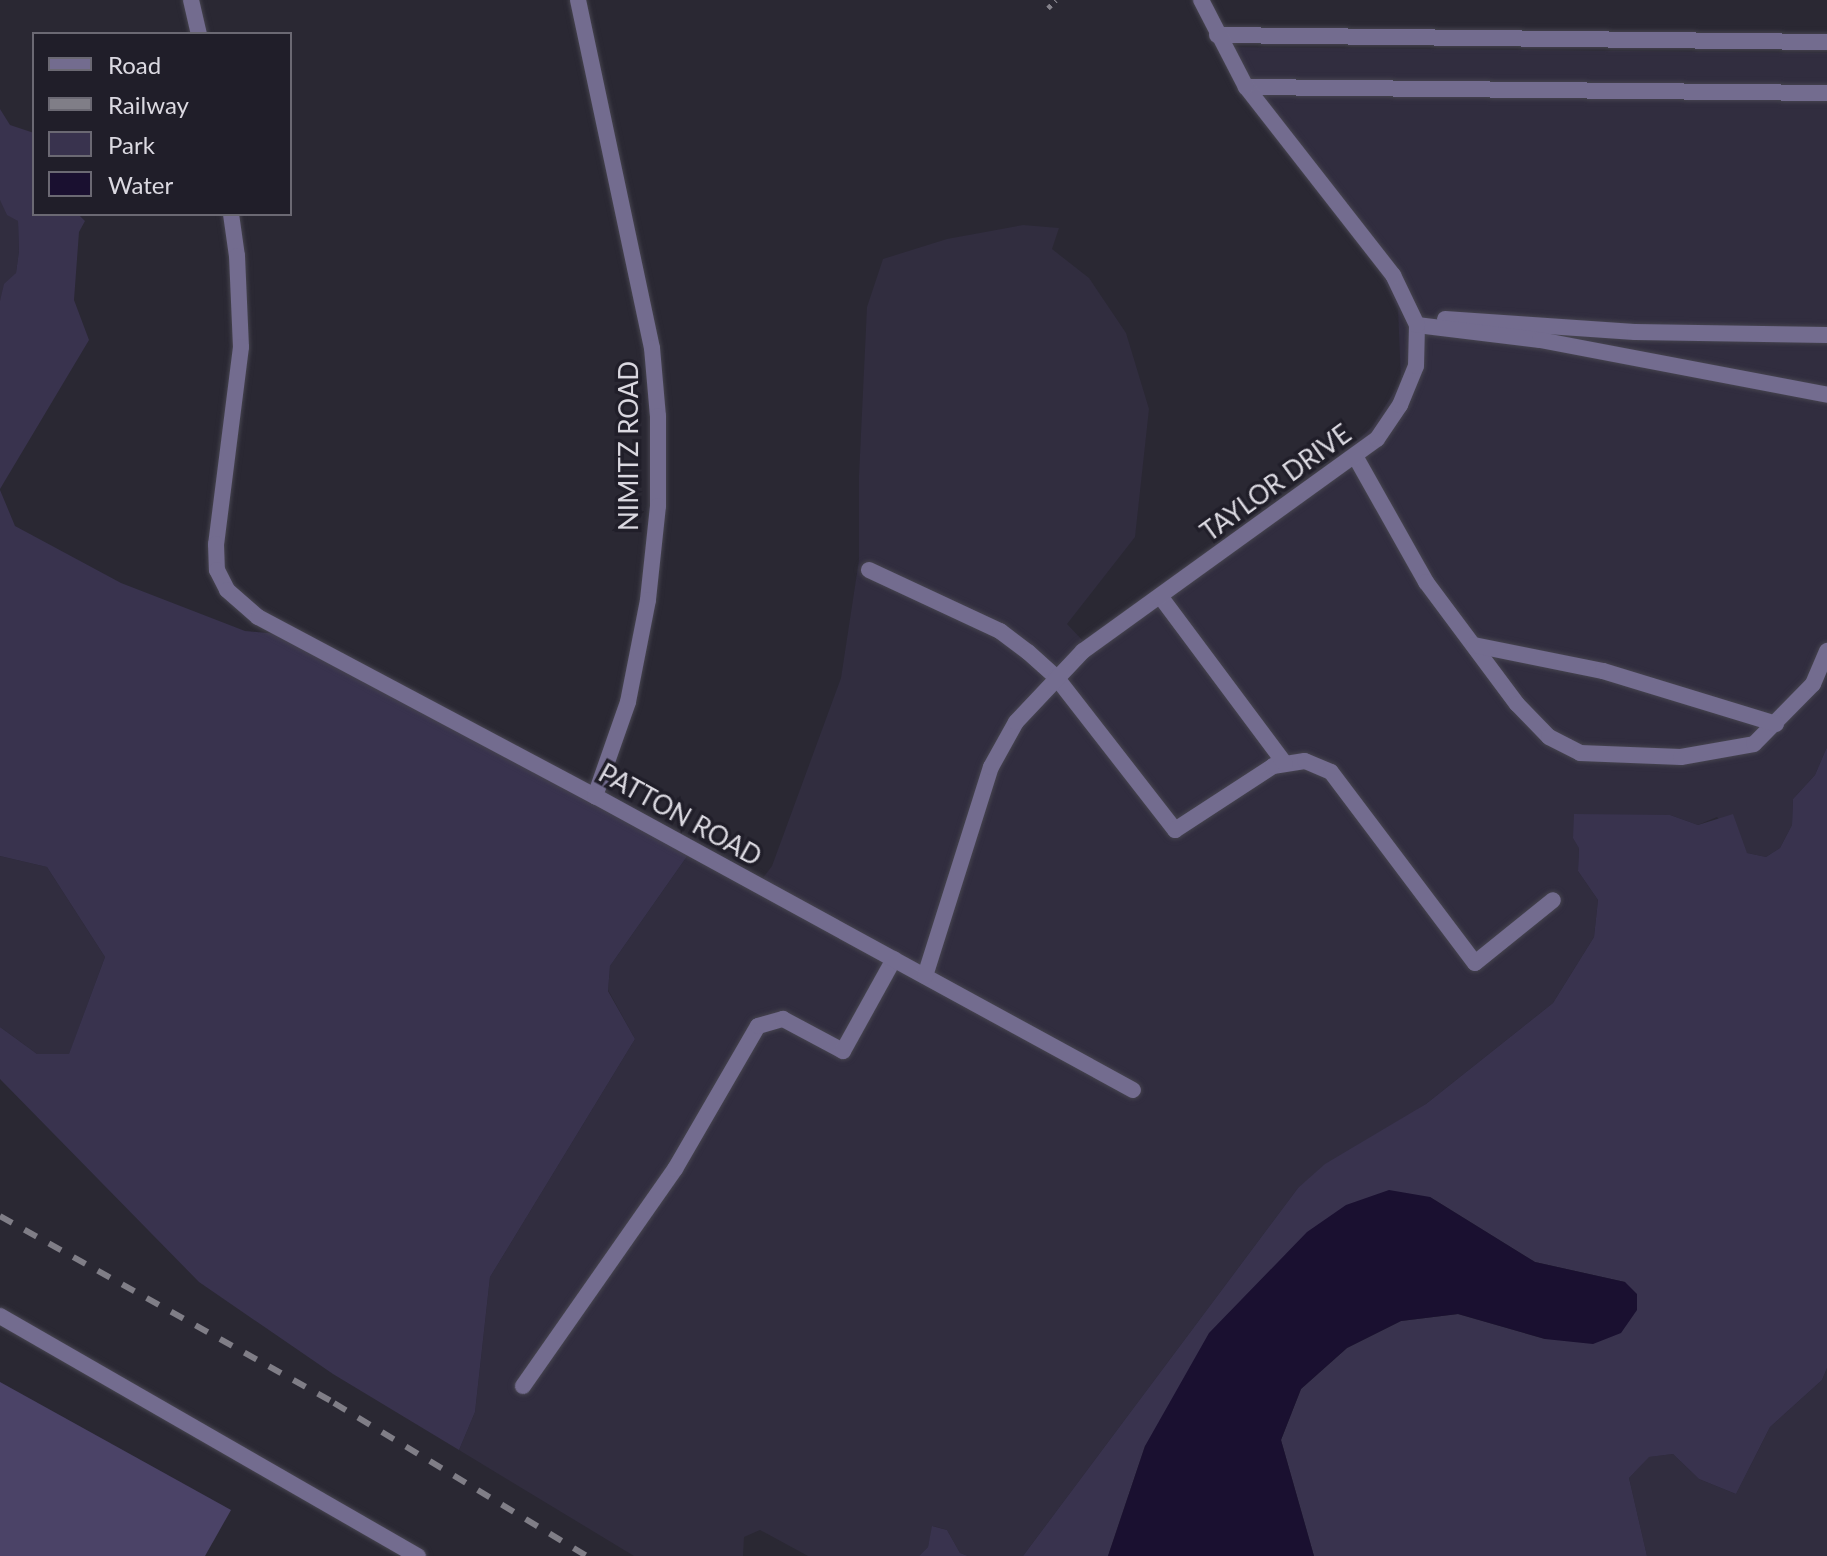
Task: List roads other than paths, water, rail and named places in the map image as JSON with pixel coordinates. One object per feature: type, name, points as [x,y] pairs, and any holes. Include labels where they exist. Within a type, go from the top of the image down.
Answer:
[{"type":"street","points":[[191,0],[199,32]]},
{"type":"street","name":"NIMITZ ROAD","points":[[578,0],[652,348],[658,416],[658,506],[648,600],[628,702],[595,796]]},
{"type":"street","name":"TAYLOR DRIVE","points":[[925,976],[991,767],[1016,722],[1083,651],[1377,439],[1400,405],[1416,366],[1415,321],[1393,275],[1246,87],[1201,0]]},
{"type":"street","points":[[1217,35],[1827,42]]},
{"type":"street","points":[[1246,87],[1827,93]]},
{"type":"street","name":"PATTON ROAD","points":[[231,216],[237,256],[241,347],[216,544],[217,570],[227,590],[258,617],[595,796],[1133,1090]]},
{"type":"street","points":[[1415,321],[1635,332],[1827,335]]},
{"type":"street","points":[[1415,321],[1540,340],[1827,395]]},
{"type":"street","points":[[1355,456],[1426,582],[1517,704],[1549,737],[1580,753],[1681,757],[1754,744],[1813,684],[1827,651]]},
{"type":"street","points":[[869,570],[1000,631],[1056,677],[1175,830],[1273,766],[1305,761],[1331,772],[1475,963],[1553,900]]},
{"type":"street","points":[[1160,596],[1285,764]]},
{"type":"street","points":[[1474,645],[1603,671],[1776,724]]},
{"type":"street","points":[[523,1386],[675,1169],[758,1026],[783,1019],[843,1051],[894,959]]},
{"type":"street","points":[[0,1316],[418,1556]]},
{"type":"water","points":[[1389,1190],[1430,1197],[1535,1262],[1625,1282],[1637,1294],[1637,1310],[1621,1333],[1593,1344],[1545,1339],[1458,1314],[1401,1321],[1347,1348],[1301,1389],[1281,1440],[1314,1556],[1108,1556],[1145,1446],[1209,1333],[1307,1232],[1346,1205]]},
{"type":"railway","points":[[0,1216],[334,1403],[587,1556]]}]
